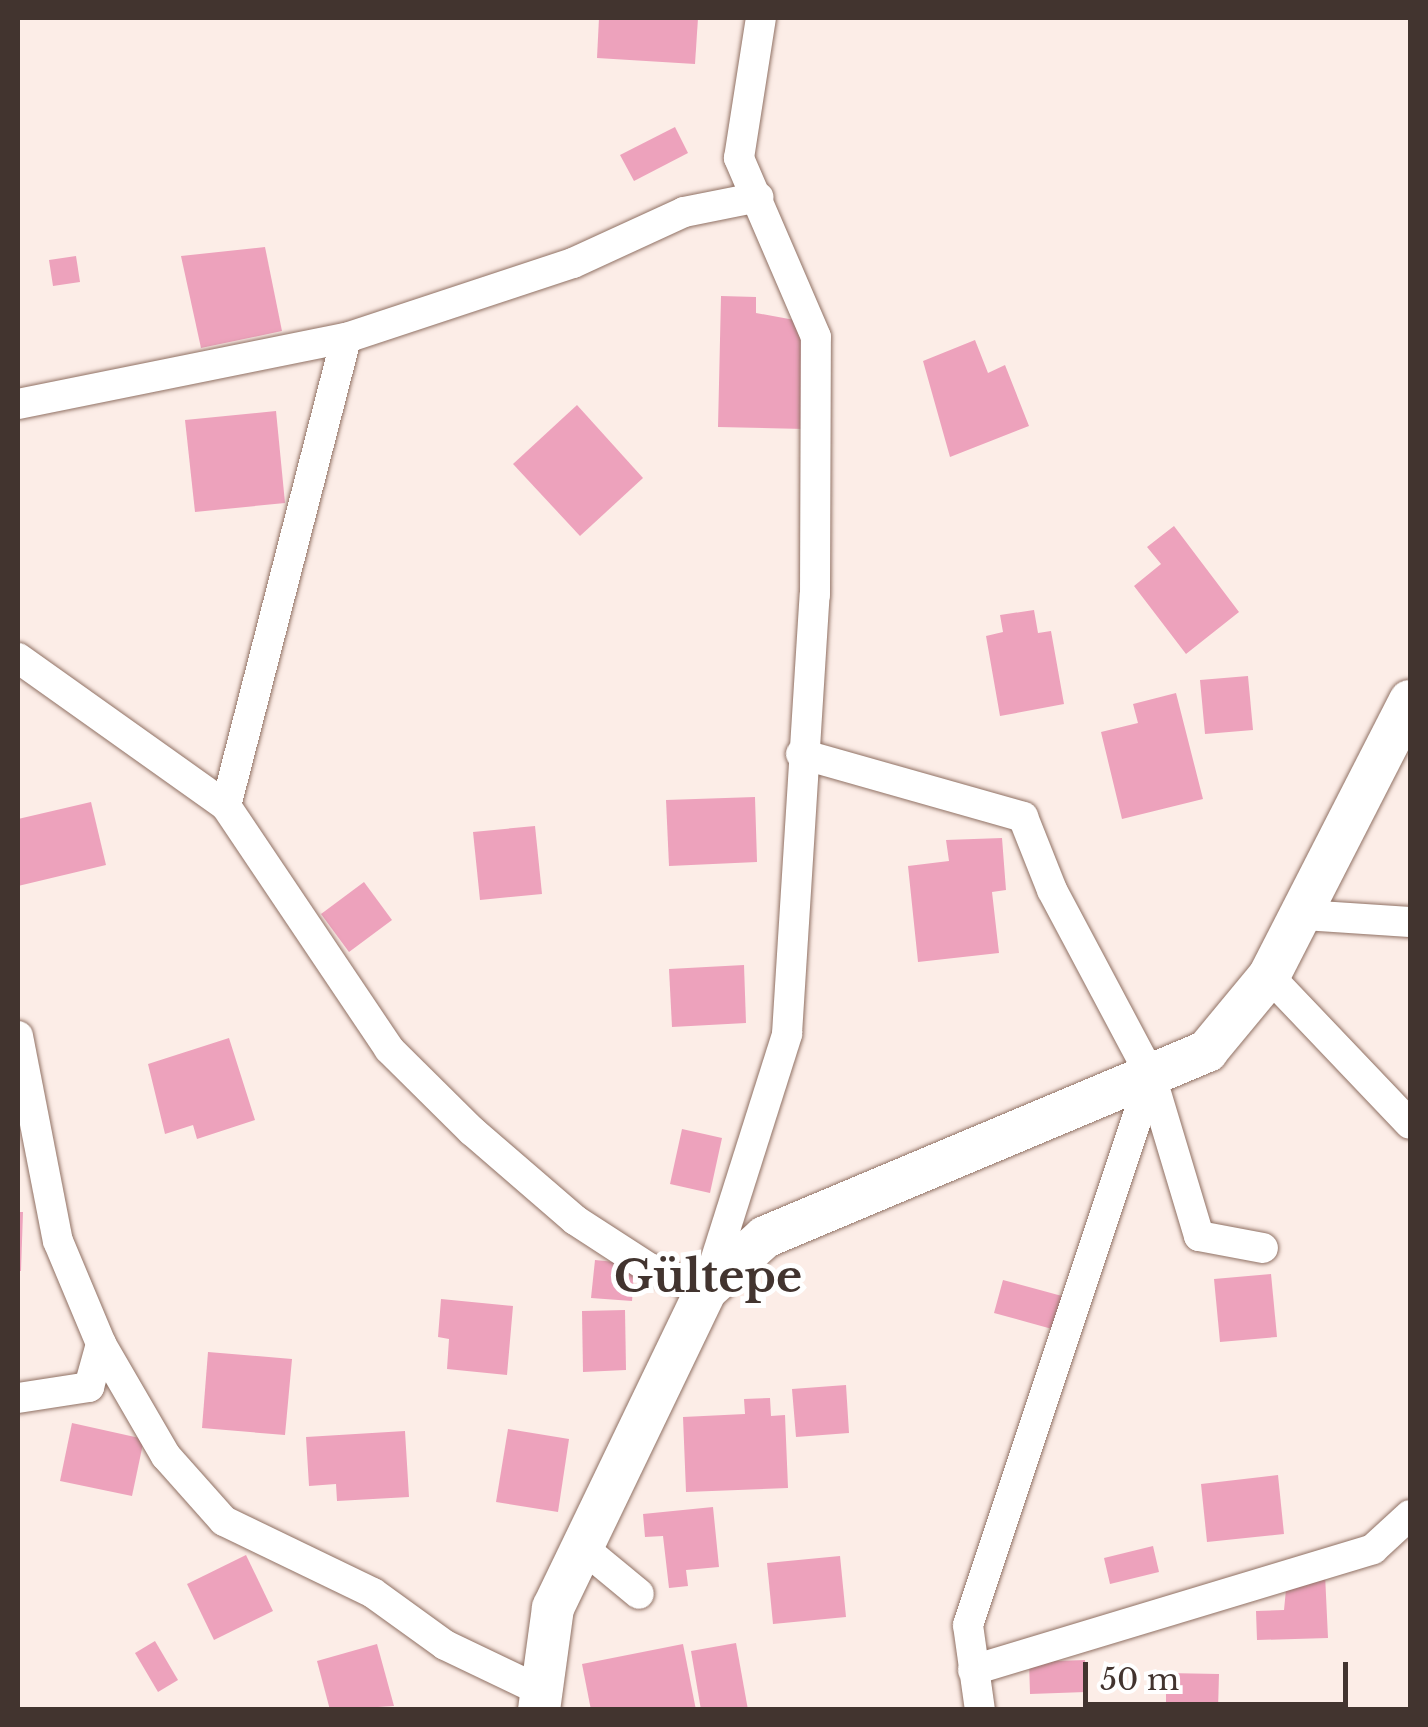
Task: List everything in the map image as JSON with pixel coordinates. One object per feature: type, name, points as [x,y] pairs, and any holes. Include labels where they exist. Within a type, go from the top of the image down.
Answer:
[{"type":"main road","points":[[538,1699],[553,1608],[706,1290],[765,1236],[1207,1051],[1269,976],[1304,915],[1410,701]]},
{"type":"street","points":[[18,658],[226,806],[389,1049],[574,1220],[649,1268],[706,1290],[786,1034],[800,754],[816,595],[816,337],[740,158],[761,18]]},
{"type":"street","points":[[18,404],[346,338],[573,263],[684,212],[759,197]]},
{"type":"street","points":[[226,806],[346,338]]},
{"type":"street","points":[[800,754],[1023,817],[1052,890],[1151,1076],[1198,1236],[1262,1248]]},
{"type":"street","points":[[1304,915],[1410,922]]},
{"type":"street","points":[[1269,976],[1410,1124]]},
{"type":"street","points":[[18,1036],[58,1241],[101,1344],[166,1456],[224,1521],[373,1593],[445,1646],[538,1699]]},
{"type":"street","points":[[980,1710],[968,1625],[1151,1076]]},
{"type":"street","points":[[18,1398],[89,1387],[101,1344]]},
{"type":"street","points":[[973,1670],[1373,1549],[1410,1515]]},
{"type":"street","points":[[581,1546],[638,1594]]},
{"type":"building","points":[[599,18],[698,18],[695,64],[597,58]]},
{"type":"building","points":[[675,127],[688,153],[634,181],[620,155]]},
{"type":"building","points":[[265,247],[282,331],[201,348],[181,256]]},
{"type":"building","points":[[76,256],[80,282],[53,286],[49,260]]},
{"type":"building","points":[[721,296],[756,297],[756,313],[800,321],[805,429],[718,427]]},
{"type":"building","points":[[975,340],[988,373],[1005,365],[1029,426],[950,457],[923,361]]},
{"type":"building","points":[[577,405],[643,478],[580,536],[513,464]]},
{"type":"building","points":[[276,411],[285,503],[195,512],[185,420]]},
{"type":"building","points":[[1174,526],[1239,612],[1186,654],[1134,586],[1161,564],[1147,547]]},
{"type":"building","points":[[1034,610],[1038,633],[1051,631],[1064,704],[1000,716],[986,636],[1003,632],[1000,615]]},
{"type":"building","points":[[1248,676],[1253,730],[1205,734],[1200,680]]},
{"type":"building","points":[[1176,693],[1203,799],[1122,819],[1101,732],[1138,723],[1133,704]]},
{"type":"building","points":[[755,797],[757,862],[669,866],[666,800]]},
{"type":"building","points":[[91,802],[106,865],[18,886],[18,819]]},
{"type":"building","points":[[535,826],[542,894],[480,900],[473,832]]},
{"type":"building","points":[[1002,838],[1006,890],[992,892],[999,953],[918,962],[908,866],[949,861],[946,840]]},
{"type":"building","points":[[364,882],[392,920],[349,952],[321,914]]},
{"type":"building","points":[[744,965],[746,1023],[672,1027],[669,969]]},
{"type":"building","points":[[229,1038],[255,1120],[197,1139],[193,1125],[165,1134],[148,1064]]},
{"type":"building","points":[[682,1129],[722,1138],[710,1193],[670,1184]]},
{"type":"building","points":[[18,1212],[23,1212],[21,1271],[18,1271]]},
{"type":"building","points":[[595,1260],[635,1264],[632,1301],[591,1298]]},
{"type":"building","points":[[1271,1274],[1277,1337],[1220,1342],[1214,1279]]},
{"type":"building","points":[[1003,1280],[1062,1296],[1052,1329],[994,1313]]},
{"type":"building","points":[[441,1299],[513,1306],[507,1375],[447,1369],[449,1339],[438,1337]]},
{"type":"building","points":[[625,1310],[626,1370],[583,1372],[582,1311]]},
{"type":"building","points":[[208,1352],[292,1359],[285,1435],[202,1428]]},
{"type":"building","points":[[846,1385],[849,1433],[796,1437],[792,1389]]},
{"type":"building","points":[[770,1398],[771,1416],[785,1415],[788,1488],[686,1492],[683,1417],[745,1414],[744,1399]]},
{"type":"building","points":[[72,1423],[144,1439],[132,1496],[60,1481]]},
{"type":"building","points":[[508,1429],[569,1439],[558,1512],[496,1502]]},
{"type":"building","points":[[405,1431],[409,1497],[337,1501],[336,1484],[309,1486],[306,1437]]},
{"type":"building","points":[[1278,1475],[1284,1534],[1207,1542],[1201,1484]]},
{"type":"building","points":[[713,1507],[719,1567],[686,1570],[688,1586],[669,1588],[663,1536],[645,1537],[643,1514]]},
{"type":"building","points":[[1153,1546],[1159,1572],[1110,1584],[1104,1558]]},
{"type":"building","points":[[246,1555],[273,1611],[214,1640],[187,1584]]},
{"type":"building","points":[[840,1556],[846,1617],[773,1624],[767,1563]]},
{"type":"building","points":[[1325,1574],[1328,1638],[1257,1640],[1256,1611],[1284,1610],[1287,1579]]},
{"type":"building","points":[[155,1641],[178,1680],[158,1692],[135,1653]]},
{"type":"building","points":[[736,1643],[748,1710],[701,1710],[691,1651]]},
{"type":"building","points":[[377,1644],[394,1706],[330,1710],[317,1661]]},
{"type":"building","points":[[683,1644],[696,1710],[591,1710],[582,1664]]},
{"type":"building","points":[[1085,1660],[1086,1692],[1030,1694],[1029,1662]]},
{"type":"building","points":[[1166,1673],[1219,1674],[1218,1710],[1166,1710]]},
{"type":"district","name":"Gültepe","points":[[708,1277]]}]
